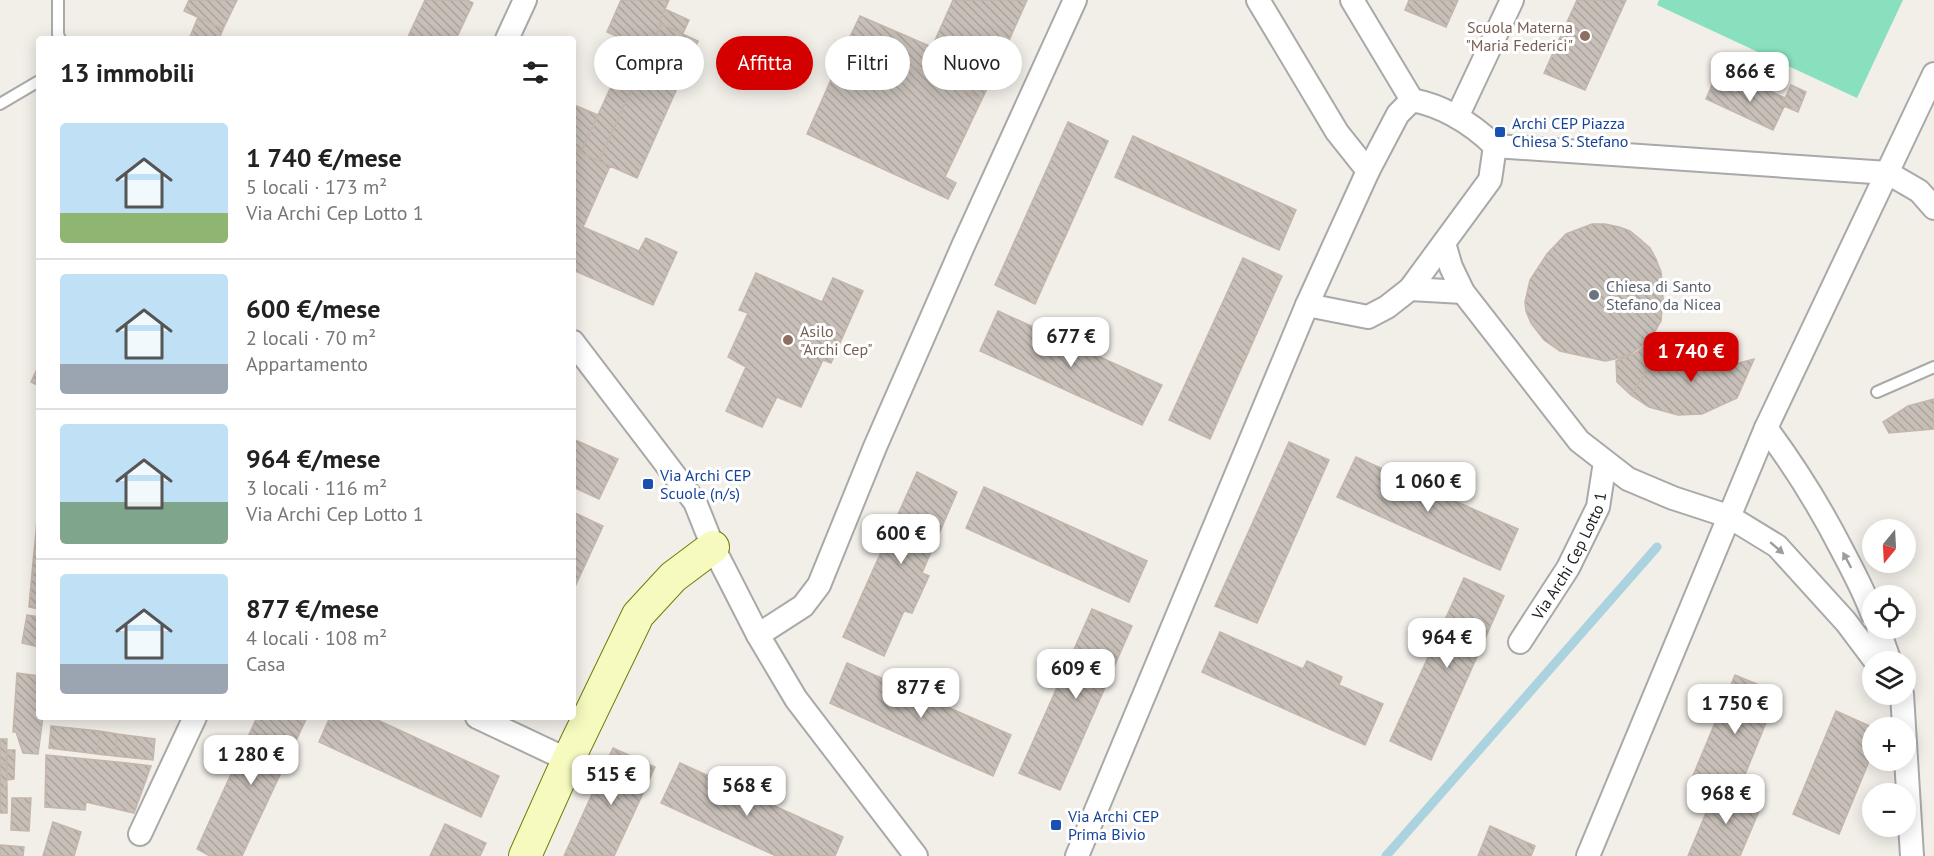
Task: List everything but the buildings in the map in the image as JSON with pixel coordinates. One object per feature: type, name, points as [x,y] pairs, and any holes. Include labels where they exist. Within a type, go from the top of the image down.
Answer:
[{"type":"street","points":[[508,36],[525,0]]},
{"type":"street","points":[[758,635],[803,606],[819,585],[893,405],[1075,0]]},
{"type":"street","points":[[1258,0],[1337,132],[1368,171]]},
{"type":"street","points":[[1352,0],[1412,100],[1430,103],[1457,117],[1481,133],[1495,146],[1888,173],[1919,191],[1934,208]]},
{"type":"street","points":[[1457,117],[1512,0]]},
{"type":"street","points":[[1588,856],[1766,428],[1934,74]]},
{"type":"street","points":[[1077,856],[1307,305],[1368,171],[1398,114],[1412,100]]},
{"type":"street","points":[[1307,305],[1368,317],[1387,307],[1410,289],[1490,180],[1495,146]]},
{"type":"street","points":[[1444,243],[1451,267],[1463,292],[1580,441],[1628,479],[1673,498],[1728,516],[1777,546],[1846,622],[1868,651]]},
{"type":"street","points":[[1410,289],[1463,292]]},
{"type":"street","points":[[576,346],[695,502],[713,547],[758,635],[796,699],[916,856]]},
{"type":"street","points":[[1766,428],[1820,508],[1862,588]]},
{"type":"street","name":"Via Archi Cep Lotto 1","points":[[1520,642],[1568,568],[1598,507],[1605,462]]},
{"type":"street","points":[[525,856],[568,760],[638,615],[673,577],[713,547]]},
{"type":"street","points":[[1903,705],[1912,856]]},
{"type":"street","points":[[140,834],[194,720]]},
{"type":"street","points":[[483,720],[568,760]]},
{"type":"lane","points":[[58,0],[60,36]]},
{"type":"lane","points":[[0,104],[36,83]]},
{"type":"lane","points":[[1877,392],[1934,367]]},
{"type":"green space","points":[[1659,0],[1903,0],[1857,98],[1657,5]]},
{"type":"waterway","points":[[1386,856],[1657,547]]},
{"type":"place","name":"Scuola Materna \"Maria Federici\"","points":[[1585,36]]},
{"type":"place","name":"Archi CEP Piazza Chiesa S. Stefano","points":[[1500,132]]},
{"type":"place","name":"Chiesa di Santo Stefano da Nicea","points":[[1594,295]]},
{"type":"place","name":"Asilo \"Archi Cep\"","points":[[788,340]]},
{"type":"place","name":"Via Archi CEP Scuole (n/s)","points":[[648,484]]},
{"type":"place","name":"Via Archi CEP Prima Bivio","points":[[1056,825]]}]
